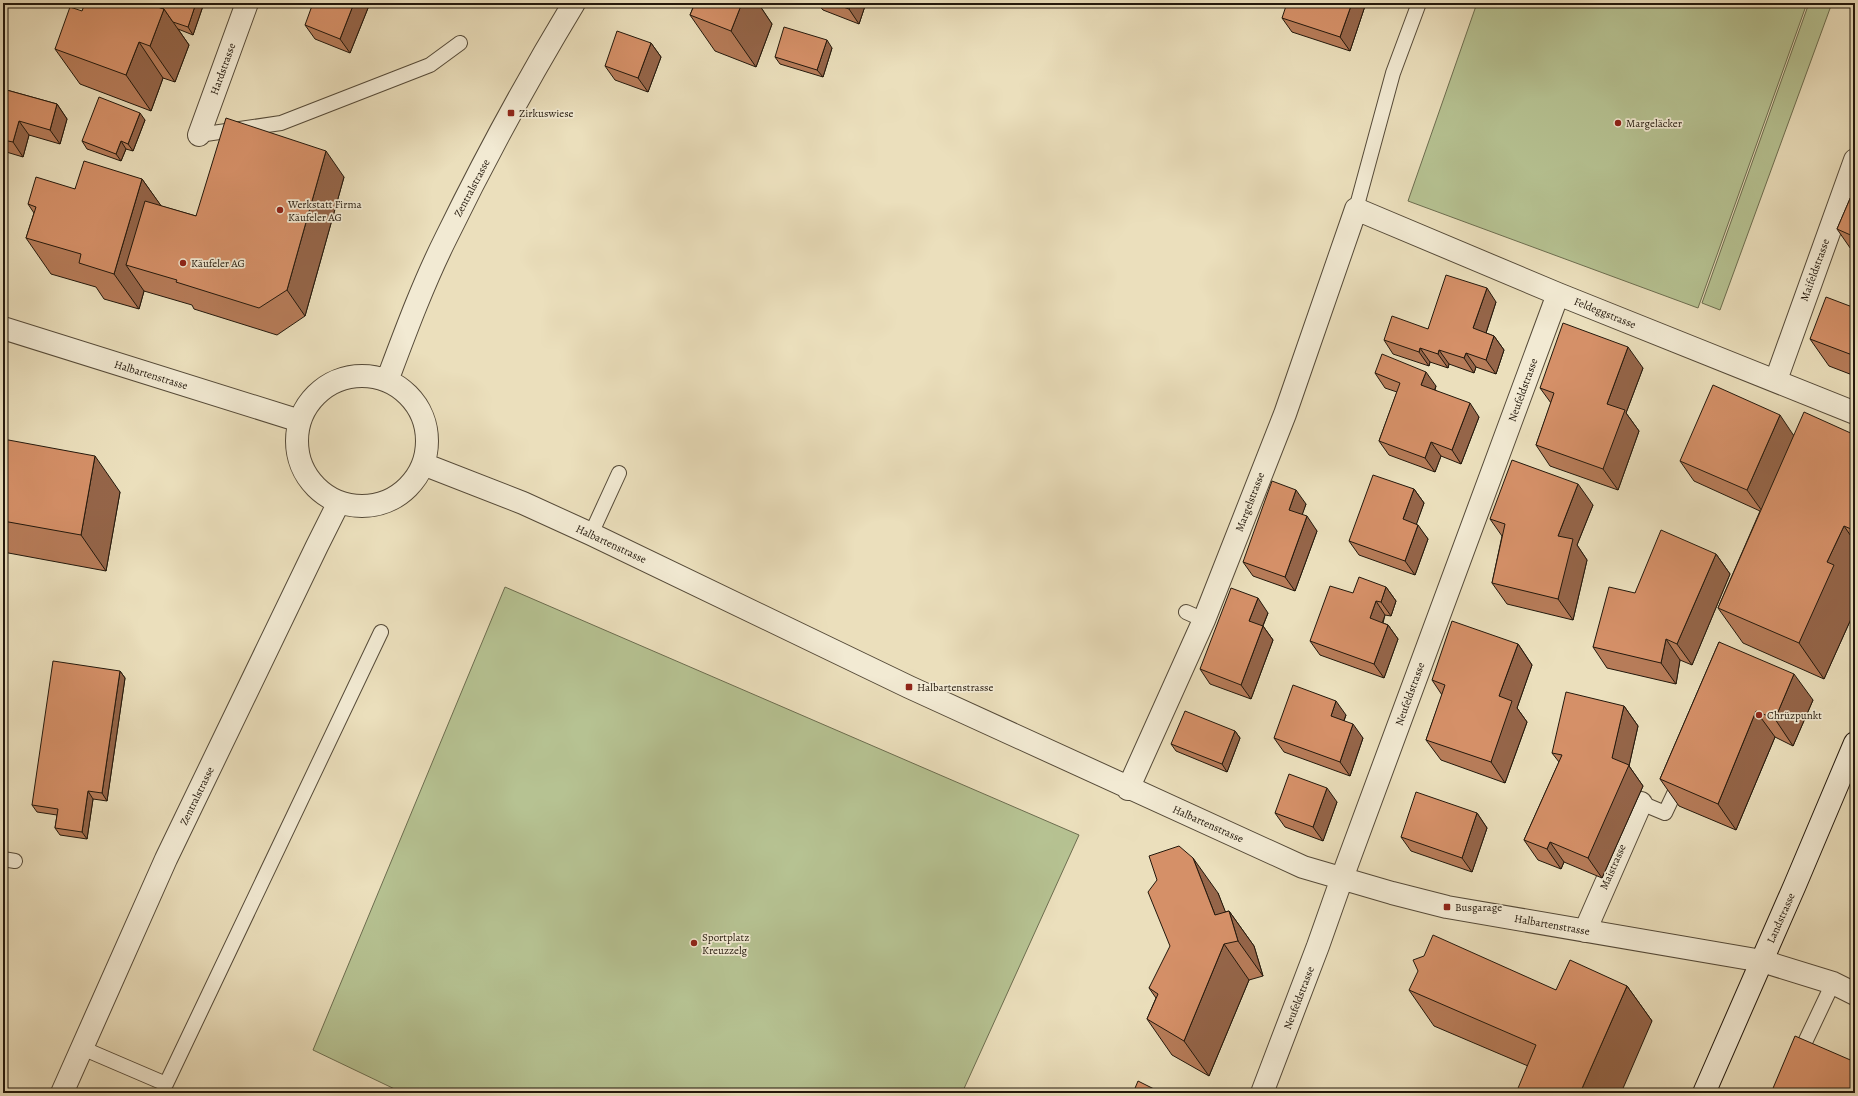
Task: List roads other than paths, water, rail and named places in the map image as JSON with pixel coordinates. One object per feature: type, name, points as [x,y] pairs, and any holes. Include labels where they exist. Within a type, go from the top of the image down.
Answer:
[{"type":"street","name":"Hardstrasse","points":[[199,135],[247,3]]},
{"type":"street","name":"Zentralstrasse","points":[[387,381],[403,337],[445,238],[511,113],[574,3]]},
{"type":"street","name":"Maifeldstrasse","points":[[1776,380],[1855,161]]},
{"type":"street","name":"Feldeggstrasse","points":[[1356,209],[1558,294],[1776,380],[1855,413]]},
{"type":"street","name":"Margelstrasse","points":[[1128,789],[1195,616],[1285,414],[1356,209]]},
{"type":"street","name":"Neufeldstrasse","points":[[1262,1093],[1318,946],[1558,294]]},
{"type":"street","name":"Halbartenstrasse","points":[[3,328],[300,421]]},
{"type":"street","points":[[352,376],[370,376],[387,381],[404,391],[417,406],[425,424],[427,444],[423,464],[413,481],[398,495],[380,504],[360,506],[339,502],[318,489],[304,469],[297,445],[300,421],[308,405],[319,391],[335,381],[352,376]]},
{"type":"street","name":"Halbartenstrasse","points":[[423,464],[523,503],[591,534],[909,687],[1128,789],[1303,867],[1392,893],[1447,907],[1762,961],[1833,983],[1855,994]]},
{"type":"street","name":"Zentralstrasse","points":[[62,1093],[166,859],[339,502]]},
{"type":"street","name":"Landstrasse","points":[[1704,1093],[1855,743]]},
{"type":"street","name":"Maistrasse","points":[[1585,931],[1641,803]]},
{"type":"lane","points":[[1356,209],[1393,72],[1418,3]]},
{"type":"lane","points":[[199,135],[281,123],[430,65],[460,43]]},
{"type":"lane","points":[[591,534],[619,473]]},
{"type":"lane","points":[[82,1048],[166,1084],[380,632]]},
{"type":"lane","points":[[1641,803],[1665,813],[1687,765]]},
{"type":"lane","points":[[1794,1066],[1833,983]]},
{"type":"place","name":"Zirkuswiese","points":[[511,113]]},
{"type":"place","name":"Margeläcker","points":[[1618,123]]},
{"type":"place","name":"Werkstatt Firma Käufeler AG","points":[[280,210]]},
{"type":"place","name":"Käufeler AG","points":[[183,263]]},
{"type":"place","name":"Halbartenstrasse","points":[[909,687]]},
{"type":"place","name":"Chrüzpunkt","points":[[1759,715]]},
{"type":"place","name":"Busgarage","points":[[1447,907]]},
{"type":"place","name":"Sportplatz Kreuzzelg","points":[[694,943]]}]
